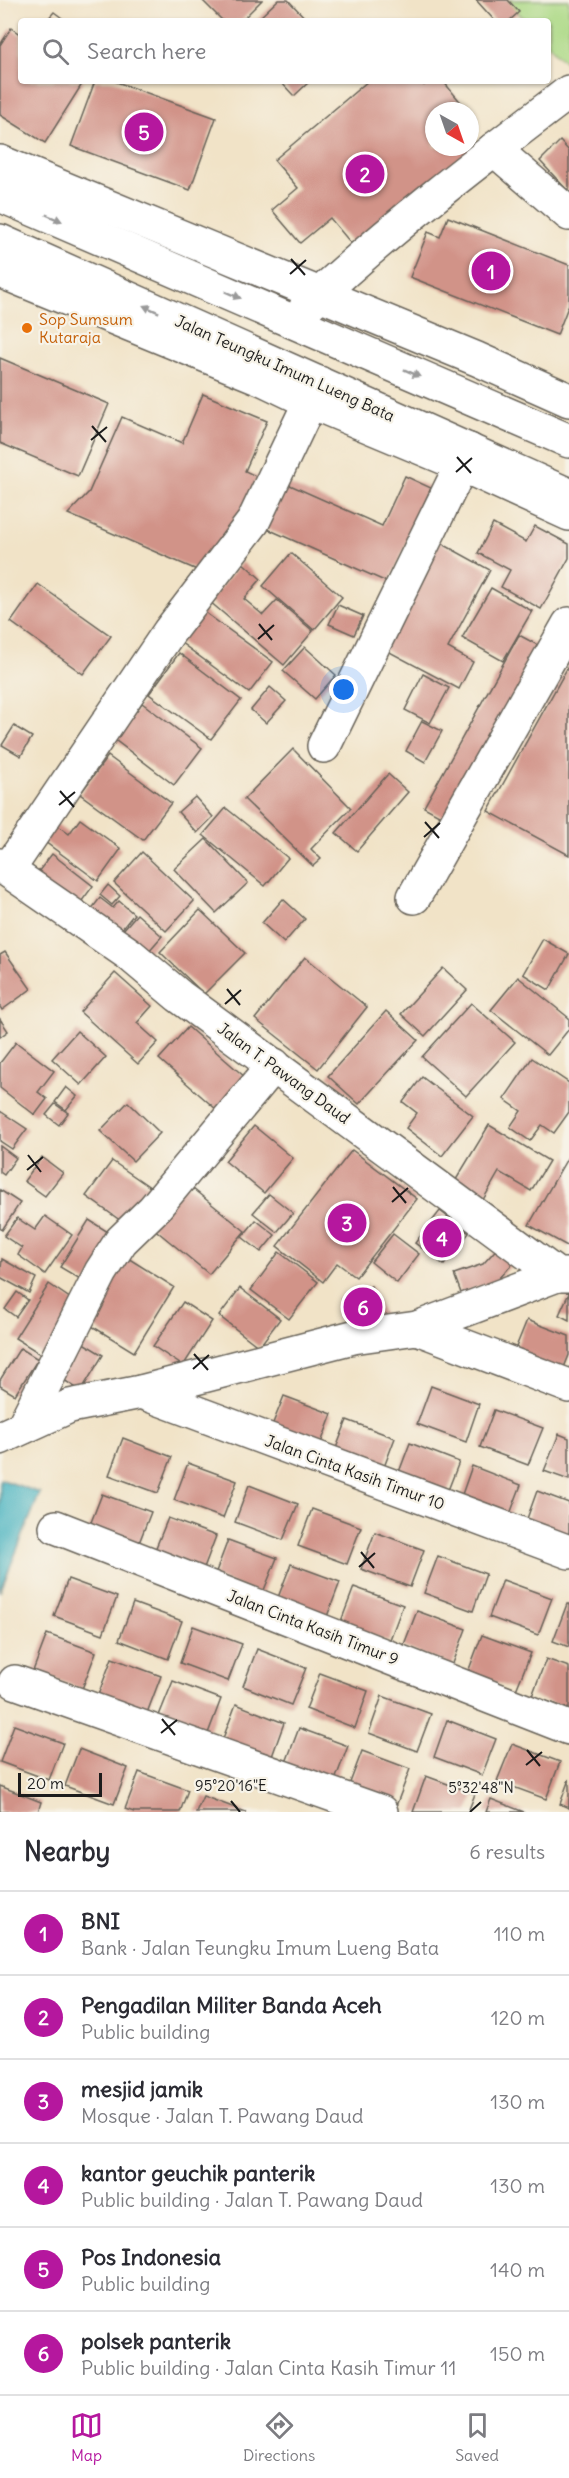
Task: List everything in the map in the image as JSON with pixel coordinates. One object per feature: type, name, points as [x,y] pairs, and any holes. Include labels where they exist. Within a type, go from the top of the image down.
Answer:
[{"type":"main road","points":[[292,321],[494,149],[569,92]]},
{"type":"main road","points":[[494,149],[569,214]]},
{"type":"main road","points":[[0,162],[477,359],[569,400]]},
{"type":"main road","points":[[0,195],[569,441]]},
{"type":"main road","name":"Jalan Teungku Imum Lueng Bata","points":[[0,242],[315,392],[466,458],[569,495]]},
{"type":"main road","points":[[0,271],[263,379],[315,392],[253,522],[169,632],[4,868]]},
{"type":"main road","points":[[324,746],[466,458],[569,514]]},
{"type":"main road","points":[[414,897],[569,624]]},
{"type":"main road","name":"Jalan T. Pawang Daud","points":[[4,868],[129,954],[179,996],[563,1275]]},
{"type":"main road","points":[[11,1432],[101,1272],[121,1241],[153,1210],[274,1065]]},
{"type":"main road","points":[[11,1432],[70,1406],[141,1392],[353,1337],[417,1328],[563,1275]]},
{"type":"main road","points":[[417,1328],[569,1386]]},
{"type":"main road","name":"Jalan Cinta Kasih Timur 10","points":[[141,1392],[569,1552]]},
{"type":"main road","name":"Jalan Cinta Kasih Timur 9","points":[[56,1527],[569,1728]]},
{"type":"main road","points":[[15,1682],[381,1812]]},
{"type":"green space","points":[[506,0],[569,0],[569,66],[551,47],[551,18],[523,18]]},
{"type":"water","points":[[0,1479],[40,1493],[0,1592]]},
{"type":"building","points":[[202,0],[262,0],[244,18],[220,18]]},
{"type":"building","points":[[278,0],[288,0],[305,18],[259,18]]},
{"type":"building","points":[[476,0],[508,0],[519,12],[512,18],[492,18]]},
{"type":"building","points":[[54,12],[62,18],[49,18]]},
{"type":"building","points":[[11,28],[18,33],[18,84],[82,84],[45,143],[0,115],[0,45]]},
{"type":"building","points":[[94,84],[122,84],[216,118],[190,190],[71,146]]},
{"type":"building","points":[[283,84],[307,84],[294,96]]},
{"type":"building","points":[[364,84],[446,84],[460,102],[425,102],[425,156],[464,156],[355,248],[330,218],[300,243],[272,210],[298,188],[274,160]]},
{"type":"building","points":[[560,141],[569,151],[569,192],[540,161]]},
{"type":"building","points":[[448,217],[569,265],[569,304],[557,335],[410,277],[428,232],[440,237]]},
{"type":"building","points":[[0,358],[109,404],[78,476],[0,443]]},
{"type":"building","points":[[203,394],[267,421],[245,471],[258,477],[225,552],[204,573],[68,514],[89,492],[122,417],[182,443]]},
{"type":"building","points":[[405,476],[431,488],[389,583],[261,526],[281,481],[382,526]]},
{"type":"building","points":[[493,524],[526,542],[535,526],[569,544],[569,558],[541,609],[501,587],[510,570],[478,553]]},
{"type":"building","points":[[439,542],[490,570],[448,648],[473,662],[459,689],[382,648]]},
{"type":"building","points":[[291,553],[342,597],[314,630],[263,586]]},
{"type":"building","points":[[242,562],[261,579],[244,599],[263,615],[277,600],[313,631],[284,665],[209,601]]},
{"type":"building","points":[[38,584],[111,636],[83,674],[11,622]]},
{"type":"building","points":[[491,588],[532,611],[503,661],[462,638]]},
{"type":"building","points":[[338,605],[363,616],[354,635],[329,624]]},
{"type":"building","points":[[203,611],[273,662],[249,693],[180,642]]},
{"type":"building","points":[[519,635],[545,649],[450,821],[424,807]]},
{"type":"building","points":[[305,647],[336,675],[315,699],[283,671]]},
{"type":"building","points":[[179,653],[241,700],[211,739],[149,694]]},
{"type":"building","points":[[569,665],[569,855],[488,811]]},
{"type":"building","points":[[423,674],[449,688],[430,723],[405,710]]},
{"type":"building","points":[[270,687],[286,701],[266,723],[251,710]]},
{"type":"building","points":[[142,703],[202,748],[174,785],[115,740]]},
{"type":"building","points":[[422,721],[442,731],[425,762],[406,751]]},
{"type":"building","points":[[14,726],[32,737],[21,756],[2,745]]},
{"type":"building","points":[[293,749],[351,808],[311,849],[321,859],[313,866],[244,799]]},
{"type":"building","points":[[108,756],[171,803],[143,840],[80,794]]},
{"type":"building","points":[[388,774],[408,792],[357,851],[336,833]]},
{"type":"building","points":[[195,797],[213,817],[197,833],[178,812]]},
{"type":"building","points":[[226,808],[288,858],[265,886],[203,835]]},
{"type":"building","points":[[49,819],[69,834],[80,819],[121,849],[98,881],[37,836]]},
{"type":"building","points":[[206,839],[248,883],[216,913],[174,869]]},
{"type":"building","points":[[142,852],[194,901],[166,931],[114,883]]},
{"type":"building","points":[[52,854],[93,886],[73,913],[31,881]]},
{"type":"building","points":[[108,885],[120,896],[112,905],[100,895]]},
{"type":"building","points":[[100,898],[113,908],[119,901],[134,914],[112,941],[84,919]]},
{"type":"building","points":[[283,899],[305,919],[284,943],[262,923]]},
{"type":"building","points":[[200,910],[245,953],[204,994],[160,952]]},
{"type":"building","points":[[137,914],[162,936],[141,960],[116,938]]},
{"type":"building","points":[[543,939],[569,954],[549,990],[523,974]]},
{"type":"building","points":[[5,952],[31,989],[2,1010],[0,1007],[0,955]]},
{"type":"building","points":[[305,957],[367,1007],[318,1069],[255,1019]]},
{"type":"building","points":[[443,968],[467,990],[425,1036],[401,1014]]},
{"type":"building","points":[[115,973],[152,1006],[137,1023],[158,1042],[138,1064],[80,1012]]},
{"type":"building","points":[[518,977],[569,1018],[569,1029],[548,1055],[491,1010]]},
{"type":"building","points":[[471,1003],[515,1042],[466,1096],[422,1057]]},
{"type":"building","points":[[386,1011],[418,1040],[359,1104],[328,1076]]},
{"type":"building","points":[[0,1019],[8,1031],[0,1037]]},
{"type":"building","points":[[188,1027],[246,1078],[217,1110],[159,1059]]},
{"type":"building","points":[[77,1031],[106,1057],[81,1085],[52,1059]]},
{"type":"building","points":[[16,1042],[54,1071],[38,1092],[47,1099],[35,1115],[0,1088],[0,1063]]},
{"type":"building","points":[[532,1058],[569,1083],[569,1112],[554,1133],[542,1125],[530,1141],[510,1127],[521,1111],[504,1099]]},
{"type":"building","points":[[422,1077],[473,1116],[442,1156],[406,1128],[417,1113],[403,1102]]},
{"type":"building","points":[[66,1087],[77,1096],[66,1110],[55,1102]]},
{"type":"building","points":[[128,1102],[160,1133],[133,1161],[100,1131]]},
{"type":"building","points":[[55,1104],[68,1113],[59,1125],[46,1115]]},
{"type":"building","points":[[0,1111],[27,1129],[12,1149],[0,1141]]},
{"type":"building","points":[[489,1125],[549,1161],[531,1191],[499,1172],[480,1205],[451,1188]]},
{"type":"building","points":[[254,1126],[293,1158],[264,1193],[225,1161]]},
{"type":"building","points":[[0,1146],[16,1158],[4,1175],[0,1172]]},
{"type":"building","points":[[352,1150],[417,1199],[356,1277],[337,1263],[323,1282],[277,1246]]},
{"type":"building","points":[[569,1155],[569,1247],[529,1225]]},
{"type":"building","points":[[42,1157],[63,1173],[45,1196],[24,1181]]},
{"type":"building","points":[[112,1161],[157,1192],[131,1228],[86,1196]]},
{"type":"building","points":[[182,1180],[245,1231],[209,1274],[147,1223]]},
{"type":"building","points":[[0,1190],[20,1203],[2,1230],[0,1228]]},
{"type":"building","points":[[269,1194],[293,1213],[277,1232],[253,1213]]},
{"type":"building","points":[[440,1211],[469,1233],[444,1265],[415,1243]]},
{"type":"building","points":[[45,1216],[72,1235],[45,1274],[18,1255],[22,1248],[4,1236],[17,1218],[35,1230]]},
{"type":"building","points":[[89,1220],[116,1237],[87,1283],[60,1267]]},
{"type":"building","points":[[256,1220],[275,1235],[261,1252],[242,1237]]},
{"type":"building","points":[[393,1234],[419,1254],[397,1283],[371,1262]]},
{"type":"building","points":[[501,1244],[517,1259],[497,1281],[461,1293],[454,1274],[483,1264]]},
{"type":"building","points":[[279,1252],[318,1282],[289,1319],[251,1290]]},
{"type":"building","points":[[123,1255],[174,1287],[134,1352],[82,1320]]},
{"type":"building","points":[[2,1259],[36,1278],[29,1293],[0,1277]]},
{"type":"building","points":[[49,1284],[77,1303],[44,1356],[15,1338]]},
{"type":"building","points":[[371,1286],[384,1316],[354,1329],[342,1299]]},
{"type":"building","points":[[240,1288],[280,1319],[259,1347],[219,1316]]},
{"type":"building","points":[[17,1292],[28,1300],[16,1317],[5,1309]]},
{"type":"building","points":[[569,1293],[569,1320],[559,1315]]},
{"type":"building","points":[[183,1302],[212,1321],[183,1366],[153,1346]]},
{"type":"building","points":[[527,1320],[569,1336],[569,1355],[561,1375],[512,1357]]},
{"type":"building","points":[[75,1338],[103,1355],[81,1391],[53,1373]]},
{"type":"building","points":[[20,1348],[38,1359],[15,1395],[0,1386],[0,1380]]},
{"type":"building","points":[[431,1386],[479,1404],[466,1442],[417,1424]]},
{"type":"building","points":[[284,1396],[332,1414],[318,1451],[269,1433]]},
{"type":"building","points":[[494,1410],[543,1428],[528,1465],[480,1447]]},
{"type":"building","points":[[347,1420],[395,1438],[381,1475],[333,1456]]},
{"type":"building","points":[[559,1434],[569,1438],[569,1480],[544,1471]]},
{"type":"building","points":[[123,1438],[172,1457],[158,1493],[109,1475]]},
{"type":"building","points":[[410,1443],[459,1462],[445,1498],[396,1480]]},
{"type":"building","points":[[188,1463],[237,1481],[223,1518],[174,1500]]},
{"type":"building","points":[[472,1466],[521,1485],[507,1522],[459,1503]]},
{"type":"building","points":[[249,1485],[298,1504],[283,1540],[235,1522]]},
{"type":"building","points":[[537,1491],[569,1503],[569,1544],[524,1527]]},
{"type":"building","points":[[102,1494],[151,1512],[137,1548],[88,1530]]},
{"type":"building","points":[[312,1509],[361,1527],[347,1564],[298,1546]]},
{"type":"building","points":[[168,1518],[216,1536],[202,1573],[153,1555]]},
{"type":"building","points":[[375,1532],[424,1550],[410,1587],[361,1569]]},
{"type":"building","points":[[228,1540],[277,1558],[262,1595],[214,1577]]},
{"type":"building","points":[[438,1556],[486,1574],[473,1611],[424,1593]]},
{"type":"building","points":[[291,1564],[340,1582],[326,1619],[277,1600]]},
{"type":"building","points":[[68,1579],[117,1597],[103,1634],[54,1616]]},
{"type":"building","points":[[503,1580],[552,1598],[538,1635],[489,1617]]},
{"type":"building","points":[[354,1587],[403,1605],[389,1642],[340,1624]]},
{"type":"building","points":[[133,1603],[182,1621],[168,1659],[119,1640]]},
{"type":"building","points":[[567,1604],[569,1604],[569,1647],[553,1641]]},
{"type":"building","points":[[417,1611],[466,1629],[452,1666],[403,1647]]},
{"type":"building","points":[[193,1626],[242,1644],[228,1681],[180,1663]]},
{"type":"building","points":[[47,1634],[96,1652],[82,1689],[33,1671]]},
{"type":"building","points":[[482,1635],[531,1653],[516,1690],[468,1672]]},
{"type":"building","points":[[257,1649],[306,1668],[291,1705],[243,1686]]},
{"type":"building","points":[[112,1658],[161,1676],[147,1713],[98,1695]]},
{"type":"building","points":[[546,1659],[569,1667],[569,1709],[532,1696]]},
{"type":"building","points":[[320,1673],[368,1691],[355,1728],[306,1709]]},
{"type":"building","points":[[173,1681],[221,1699],[207,1736],[158,1718]]},
{"type":"building","points":[[382,1696],[431,1714],[417,1751],[369,1733]]},
{"type":"building","points":[[236,1704],[284,1723],[271,1759],[222,1741]]},
{"type":"building","points":[[447,1720],[496,1739],[482,1775],[434,1757]]},
{"type":"building","points":[[14,1725],[63,1743],[49,1780],[0,1762]]},
{"type":"building","points":[[299,1728],[348,1746],[334,1783],[285,1765]]},
{"type":"building","points":[[512,1744],[560,1762],[546,1799],[497,1781]]},
{"type":"building","points":[[79,1749],[128,1768],[114,1804],[65,1786]]},
{"type":"building","points":[[362,1751],[410,1769],[396,1806],[348,1788]]},
{"type":"building","points":[[139,1772],[188,1790],[180,1812],[134,1812],[125,1809]]},
{"type":"building","points":[[426,1776],[475,1794],[468,1812],[413,1812]]},
{"type":"building","points":[[569,1779],[569,1808],[560,1804]]},
{"type":"building","points":[[0,1786],[41,1802],[38,1812],[0,1812]]},
{"type":"building","points":[[203,1796],[246,1812],[196,1812]]},
{"type":"building","points":[[491,1799],[524,1812],[486,1812]]},
{"type":"place","name":"Pos Indonesia","points":[[144,132]]},
{"type":"place","name":"Pengadilan Militer Banda Aceh","points":[[365,174]]},
{"type":"place","name":"BNI","points":[[491,271]]},
{"type":"place","name":"Sop Sumsum Kutaraja","points":[[27,328]]},
{"type":"place","name":"mesjid jamik","points":[[347,1223]]},
{"type":"place","name":"kantor geuchik panterik","points":[[442,1238]]},
{"type":"place","name":"polsek panterik","points":[[363,1307]]}]
